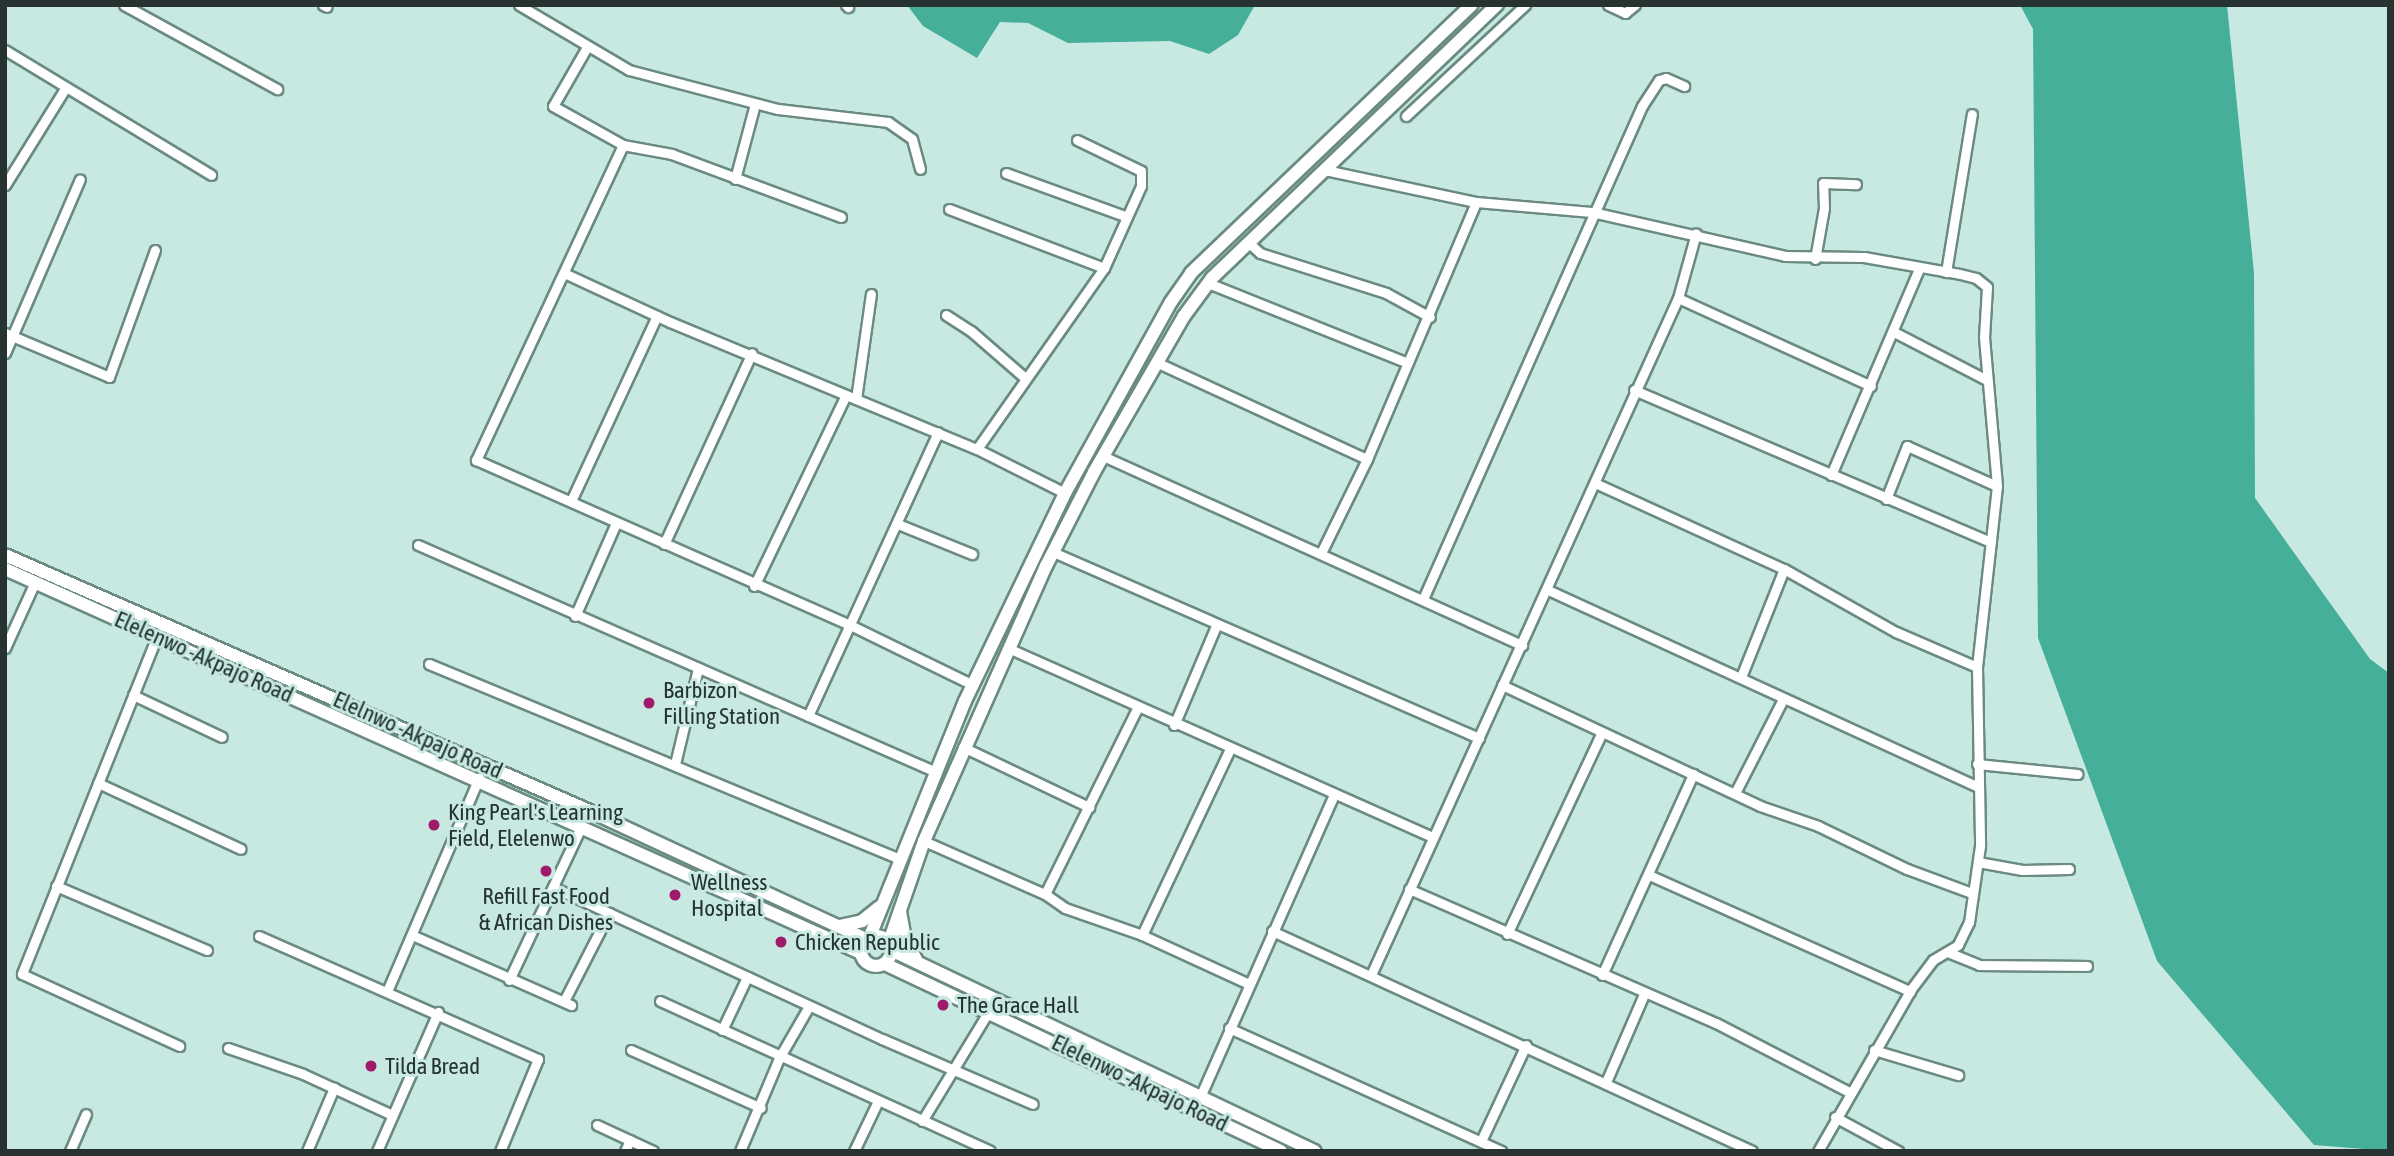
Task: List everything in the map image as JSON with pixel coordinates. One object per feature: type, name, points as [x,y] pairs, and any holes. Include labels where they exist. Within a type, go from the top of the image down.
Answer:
[{"type":"main road","points":[[861,953],[973,685],[1065,493],[1191,274],[1471,5]]},
{"type":"main road","points":[[885,964],[900,907],[924,841],[963,747],[1053,552],[1103,456],[1208,283],[1497,5]]},
{"type":"main road","name":"Elelnwo -Akpajo Road","points":[[5,555],[839,926],[890,946]]},
{"type":"main road","name":"Elelenwo -Akpajo Road","points":[[5,569],[479,778],[861,953],[869,965],[885,964],[1281,1151]]},
{"type":"main road","points":[[839,926],[862,921],[880,907]]},
{"type":"main road","points":[[900,907],[903,930],[917,962]]},
{"type":"main road","name":"Elelenwo -Akpajo Road","points":[[890,946],[917,962],[1315,1151]]},
{"type":"street","points":[[124,5],[277,89]]},
{"type":"street","points":[[519,5],[629,70],[755,104],[820,117],[888,122],[912,139],[920,169]]},
{"type":"street","points":[[1406,116],[1525,5]]},
{"type":"street","points":[[1608,5],[1625,13],[1635,5]]},
{"type":"street","points":[[587,47],[553,106],[623,145],[672,154],[841,217]]},
{"type":"street","points":[[5,50],[211,175]]},
{"type":"street","points":[[1423,599],[1592,212],[1659,80],[1666,78],[1684,86]]},
{"type":"street","points":[[5,185],[66,87]]},
{"type":"street","points":[[735,179],[755,104]]},
{"type":"street","points":[[1946,272],[1972,114]]},
{"type":"street","points":[[978,449],[1104,268],[1125,216],[1141,186],[1141,171],[1077,140]]},
{"type":"street","points":[[623,145],[476,460],[754,586],[848,624],[973,685]]},
{"type":"street","points":[[1325,170],[1476,202],[1592,212],[1657,230],[1696,233],[1749,250],[1815,259],[1864,257],[1976,278],[1987,287],[1987,380],[1997,486],[1977,667],[1978,862],[1969,922],[1950,953],[1933,960],[1910,991],[1849,1092],[1818,1151]]},
{"type":"street","points":[[1006,173],[1125,216]]},
{"type":"street","points":[[5,353],[8,335],[80,178]]},
{"type":"street","points":[[1815,259],[1824,208],[1823,183],[1856,184]]},
{"type":"street","points":[[1321,553],[1367,459],[1430,317],[1476,202]]},
{"type":"street","points":[[949,209],[1104,268]]},
{"type":"street","points":[[1371,975],[1431,836],[1548,590],[1634,390],[1678,298],[1696,233]]},
{"type":"street","points":[[1249,243],[1259,253],[1386,293],[1430,317]]},
{"type":"street","points":[[8,335],[108,377],[155,250]]},
{"type":"street","points":[[1831,475],[1919,269]]},
{"type":"street","points":[[564,272],[657,316],[752,353],[856,400],[978,449],[1065,493]]},
{"type":"street","points":[[1208,283],[1409,363]]},
{"type":"street","points":[[856,400],[871,294]]},
{"type":"street","points":[[1678,298],[1871,386]]},
{"type":"street","points":[[946,315],[971,331],[1025,378]]},
{"type":"street","points":[[570,501],[657,316]]},
{"type":"street","points":[[1894,332],[1987,380]]},
{"type":"street","points":[[664,544],[752,353]]},
{"type":"street","points":[[1158,363],[1367,459]]},
{"type":"street","points":[[1634,390],[1991,542]]},
{"type":"street","points":[[754,586],[846,395]]},
{"type":"street","points":[[807,716],[848,624],[898,524],[938,432]]},
{"type":"street","points":[[1886,499],[1907,446],[1997,486]]},
{"type":"street","points":[[1103,456],[1522,645]]},
{"type":"street","points":[[1594,483],[1784,569],[1896,632],[1977,667]]},
{"type":"street","points":[[575,616],[616,523]]},
{"type":"street","points":[[898,524],[972,554]]},
{"type":"street","points":[[418,545],[936,772]]},
{"type":"street","points":[[1053,552],[1216,626],[1479,738]]},
{"type":"street","points":[[1741,677],[1784,569]]},
{"type":"street","points":[[5,648],[35,582]]},
{"type":"street","points":[[1548,590],[1978,788]]},
{"type":"street","points":[[1174,724],[1216,626]]},
{"type":"street","points":[[157,636],[22,974],[179,1046]]},
{"type":"street","points":[[1008,648],[1137,709],[1431,836]]},
{"type":"street","points":[[429,664],[900,859]]},
{"type":"street","points":[[675,764],[698,668]]},
{"type":"street","points":[[1502,685],[1735,793],[1972,893]]},
{"type":"street","points":[[134,695],[222,737]]},
{"type":"street","points":[[1735,793],[1783,699]]},
{"type":"street","points":[[1045,894],[1137,709]]},
{"type":"street","points":[[1507,934],[1601,733]]},
{"type":"street","points":[[963,747],[1089,807]]},
{"type":"street","points":[[1142,934],[1230,749]]},
{"type":"street","points":[[1976,764],[2078,774]]},
{"type":"street","points":[[1602,975],[1693,774]]},
{"type":"street","points":[[388,989],[479,778]]},
{"type":"street","points":[[98,783],[241,849]]},
{"type":"street","points":[[1200,1097],[1334,794]]},
{"type":"street","points":[[509,980],[555,888],[582,825]]},
{"type":"street","points":[[924,841],[1045,894],[1065,908],[1142,934],[1249,984]]},
{"type":"street","points":[[1978,862],[2022,870],[2069,869]]},
{"type":"street","points":[[1649,875],[1910,991]]},
{"type":"street","points":[[56,886],[207,950]]},
{"type":"street","points":[[555,888],[809,1006],[1033,1104]]},
{"type":"street","points":[[1409,889],[1644,994],[1716,1023],[1849,1092]]},
{"type":"street","points":[[412,935],[509,980],[567,1003],[609,913]]},
{"type":"street","points":[[1272,931],[1526,1045],[1752,1151]]},
{"type":"street","points":[[258,936],[388,989],[537,1059],[500,1151]]},
{"type":"street","points":[[1950,953],[1979,965],[2087,966]]},
{"type":"street","points":[[722,1030],[747,977]]},
{"type":"street","points":[[1606,1083],[1644,994]]},
{"type":"street","points":[[660,1001],[779,1058],[990,1151]]},
{"type":"street","points":[[740,1151],[761,1108],[779,1058],[809,1006]]},
{"type":"street","points":[[922,1121],[989,1011]]},
{"type":"street","points":[[377,1151],[438,1012]]},
{"type":"street","points":[[1229,1028],[1501,1151]]},
{"type":"street","points":[[1481,1141],[1526,1045]]},
{"type":"street","points":[[228,1048],[334,1088],[392,1115]]},
{"type":"street","points":[[631,1050],[761,1108]]},
{"type":"street","points":[[1874,1050],[1958,1075]]},
{"type":"street","points":[[307,1151],[334,1088]]},
{"type":"street","points":[[855,1151],[878,1101]]},
{"type":"street","points":[[70,1151],[86,1114]]},
{"type":"street","points":[[1835,1117],[1898,1151]]},
{"type":"street","points":[[597,1125],[653,1151]]},
{"type":"street","points":[[625,1151],[630,1140]]},
{"type":"shaded area","points":[[907,5],[1255,5],[1238,35],[1209,54],[1170,41],[1068,43],[1028,23],[1000,22],[977,58],[923,26]]},
{"type":"shaded area","points":[[2020,5],[2227,5],[2254,273],[2255,498],[2370,659],[2389,673],[2389,1151],[2314,1145],[2157,961],[2038,638],[2033,29]]},
{"type":"place","name":"Barbizon Filling Station","points":[[649,703]]},
{"type":"place","name":"King Pearl's Learning Field, Elelenwo","points":[[434,825]]},
{"type":"place","name":"Refill Fast Food & African Dishes","points":[[546,871]]},
{"type":"place","name":"Wellness Hospital","points":[[675,895]]},
{"type":"place","name":"Chicken Republic","points":[[781,942]]},
{"type":"place","name":"The Grace Hall","points":[[943,1005]]},
{"type":"place","name":"Tilda Bread","points":[[371,1066]]}]
